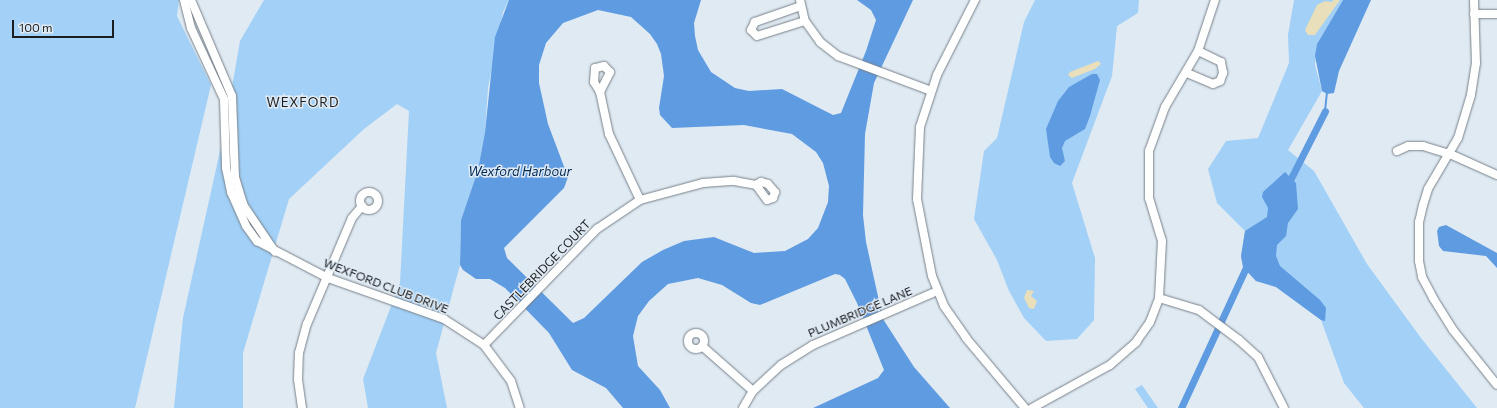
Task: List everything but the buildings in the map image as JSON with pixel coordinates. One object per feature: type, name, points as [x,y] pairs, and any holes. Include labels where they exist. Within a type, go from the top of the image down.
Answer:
[{"type":"street","name":"WEXFORD CLUB DRIVE","points":[[184,0],[191,28],[221,80]]},
{"type":"street","name":"WEXFORD CLUB DRIVE","points":[[191,0],[234,110],[234,163],[239,191],[252,219],[275,253],[328,278],[444,319],[484,345],[512,381],[520,408]]},
{"type":"street","points":[[975,0],[931,91],[920,127],[917,199],[937,291],[966,338],[1025,408]]},
{"type":"street","points":[[1032,408],[1125,354],[1150,322],[1159,298],[1162,241],[1149,198],[1149,151],[1165,107],[1187,73],[1198,51],[1215,0]]},
{"type":"street","points":[[1474,0],[1476,63],[1471,95],[1466,116],[1450,154],[1428,189],[1419,222],[1419,261],[1422,277],[1453,330],[1497,385]]},
{"type":"street","points":[[805,21],[757,36],[751,30],[755,22],[801,3],[805,21],[820,42],[838,56],[931,91]]},
{"type":"street","points":[[1474,14],[1497,14]]},
{"type":"street","points":[[1187,73],[1213,84],[1220,81],[1223,73],[1221,62],[1198,51]]},
{"type":"street","points":[[600,92],[609,134],[640,200]]},
{"type":"street","points":[[1397,151],[1416,145],[1450,154],[1497,175]]},
{"type":"street","name":"CASTLEBRIDGE COURT","points":[[484,345],[597,229],[640,200],[703,183],[734,181],[756,185]]},
{"type":"street","points":[[302,408],[298,379],[299,353],[307,324],[328,278],[352,218],[362,206]]},
{"type":"street","name":"PLUMBRIDGE LANE","points":[[743,408],[753,390],[794,357],[813,345],[861,322],[889,312],[937,291]]},
{"type":"street","points":[[1159,298],[1199,310],[1258,357],[1284,408]]},
{"type":"street","points":[[702,346],[753,390]]},
{"type":"shaded area","points":[[0,0],[179,0],[177,16],[211,85],[135,408],[0,408]]},
{"type":"shaded area","points":[[264,0],[509,0],[503,12],[488,88],[485,132],[478,170],[461,220],[460,265],[436,353],[447,408],[368,408],[363,379],[400,283],[409,111],[397,104],[364,129],[289,199],[243,353],[243,408],[174,408],[183,318],[224,133],[240,41]]},
{"type":"shaded area","points":[[1035,0],[1139,0],[1138,13],[1117,26],[1112,76],[1072,183],[1095,258],[1094,320],[1077,339],[1046,341],[1024,318],[1009,291],[997,260],[974,219],[984,151],[997,138],[1024,22]]},
{"type":"shaded area","points":[[1294,0],[1343,0],[1317,44],[1315,65],[1322,91],[1288,150],[1314,171],[1367,264],[1421,338],[1477,408],[1364,408],[1344,383],[1321,320],[1276,287],[1256,281],[1243,267],[1241,256],[1245,231],[1217,203],[1208,169],[1226,141],[1258,138],[1289,63],[1288,35]]},
{"type":"shaded area","points":[[1142,385],[1158,408],[1148,408],[1135,389]]},
{"type":"sand","points":[[1333,0],[1340,0],[1315,35],[1308,35],[1305,30],[1317,5],[1325,1],[1332,2]]},
{"type":"sand","points":[[1098,61],[1101,64],[1095,69],[1072,78],[1068,75],[1070,72]]},
{"type":"sand","points":[[1027,290],[1034,291],[1031,296],[1037,301],[1034,309],[1029,308],[1024,298]]},
{"type":"water","name":"Wexford Harbour","points":[[509,0],[701,0],[694,23],[695,36],[698,50],[711,72],[735,88],[749,91],[782,89],[833,115],[841,113],[866,51],[876,20],[871,10],[857,0],[913,0],[874,83],[865,134],[863,215],[866,242],[883,319],[914,367],[950,408],[813,408],[878,378],[884,370],[857,303],[845,279],[840,275],[835,274],[760,305],[751,303],[722,285],[698,278],[668,284],[649,301],[638,316],[633,336],[638,366],[660,390],[670,408],[623,408],[606,388],[572,370],[549,333],[505,288],[490,279],[476,279],[463,270],[460,265],[461,220],[478,170],[485,132],[495,37]],"holes":[[[598,10],[631,17],[650,34],[657,44],[661,54],[664,76],[659,108],[660,115],[672,128],[744,125],[792,134],[816,152],[823,163],[829,186],[828,202],[818,228],[808,239],[785,251],[754,253],[714,237],[684,241],[663,250],[642,262],[584,318],[573,323],[507,258],[504,248],[564,188],[568,177],[548,124],[539,83],[539,65],[546,43],[563,23]]]},
{"type":"water","points":[[1343,0],[1371,0],[1339,71],[1334,93],[1327,94],[1322,91],[1315,56],[1317,44]]},
{"type":"water","points":[[1092,74],[1097,74],[1100,80],[1090,116],[1085,129],[1065,141],[1062,148],[1065,161],[1060,166],[1054,163],[1050,157],[1046,129],[1058,101],[1069,87]]},
{"type":"water","points":[[1285,172],[1296,183],[1298,209],[1288,223],[1286,236],[1277,245],[1276,256],[1280,266],[1320,300],[1326,308],[1325,321],[1321,320],[1276,287],[1256,281],[1243,267],[1241,256],[1245,231],[1267,217],[1268,208],[1262,197],[1263,192]]},
{"type":"water","points":[[1446,225],[1497,253],[1497,268],[1486,256],[1443,251],[1439,246],[1437,231],[1439,227]]},
{"type":"waterway","points":[[1325,111],[1327,92]]},
{"type":"waterway","points":[[1287,186],[1325,111]]},
{"type":"waterway","points":[[1181,408],[1249,261]]},
{"type":"district","name":"WEXFORD","points":[[303,102]]}]
